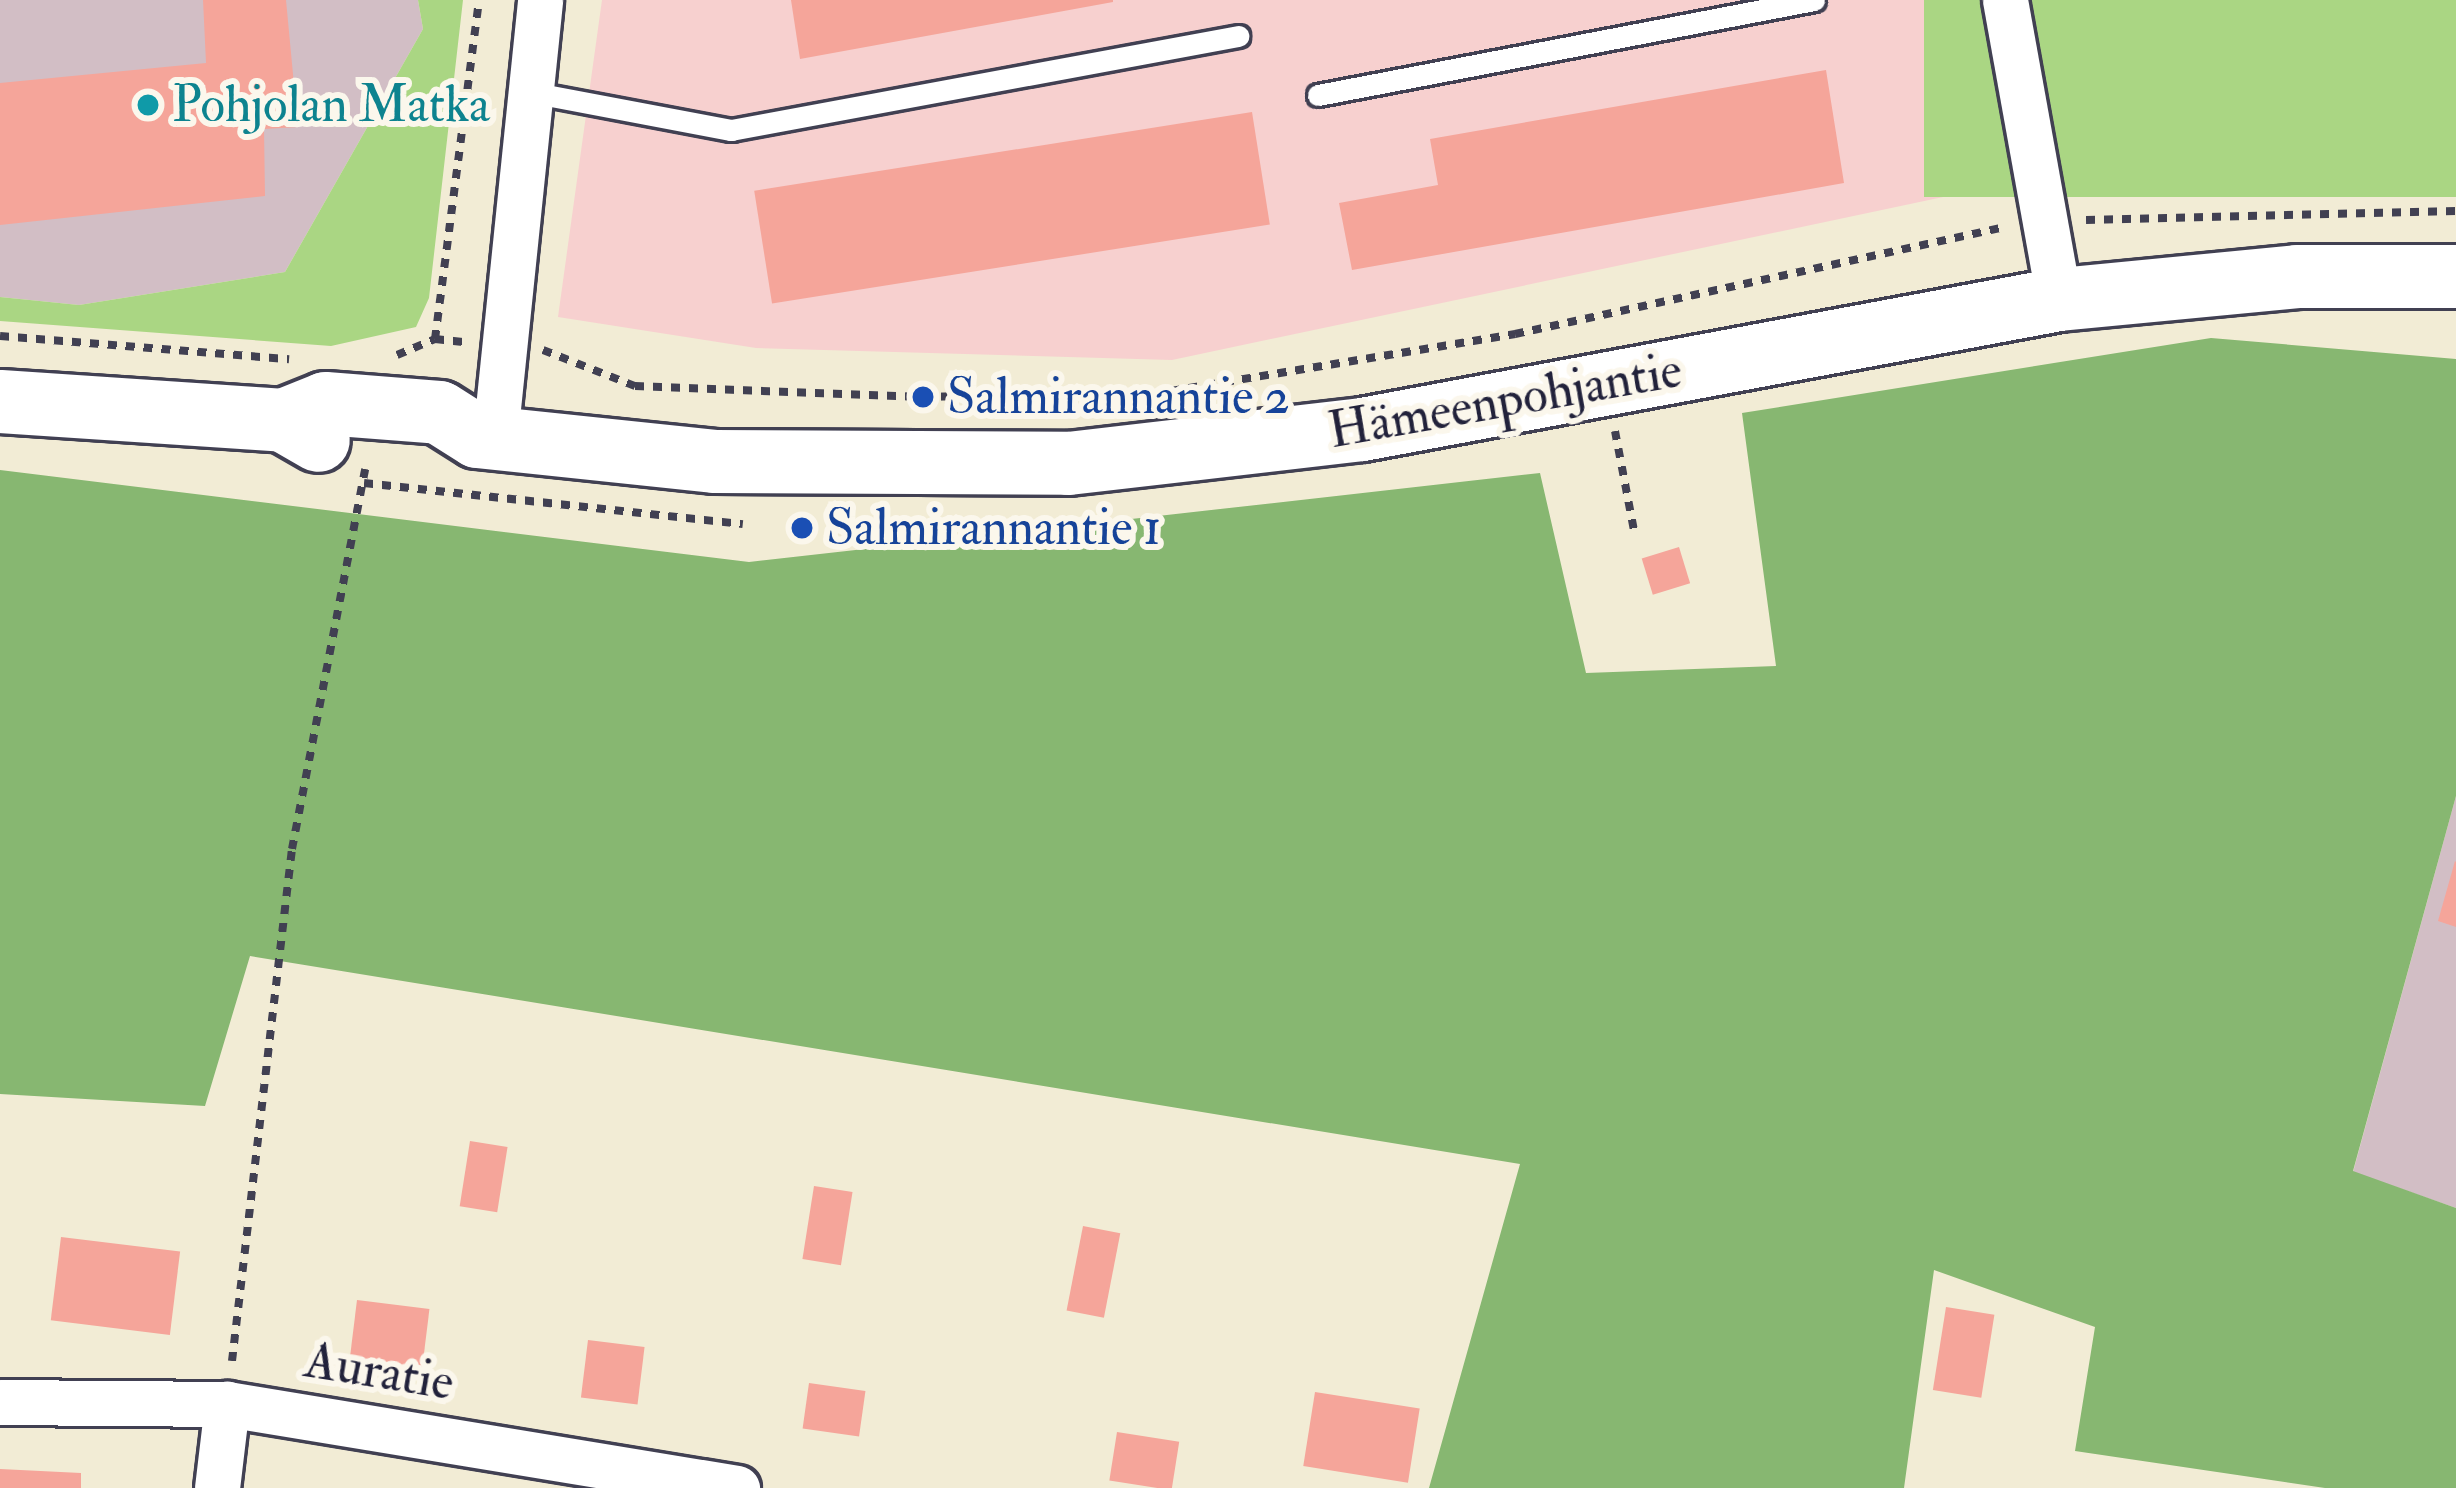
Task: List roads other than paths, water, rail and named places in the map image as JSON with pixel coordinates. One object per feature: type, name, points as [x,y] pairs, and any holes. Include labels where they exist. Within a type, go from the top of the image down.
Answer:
[{"type":"main road","name":"Hämeenpohjantie","points":[[0,401],[283,420],[322,442],[435,452],[486,437],[715,461],[1067,463],[1362,429],[2059,298],[2297,276],[2456,276]]},
{"type":"street","points":[[486,437],[502,347],[540,0]]},
{"type":"street","points":[[2005,0],[2059,298]]},
{"type":"street","name":"Auratie","points":[[0,1402],[227,1404],[737,1488]]},
{"type":"street","points":[[218,1488],[227,1404]]},
{"type":"lane","points":[[1318,95],[1814,0]]},
{"type":"lane","points":[[530,92],[731,130],[1238,36]]},
{"type":"place","name":"Pohjolan Matka","points":[[148,105]]},
{"type":"place","name":"Salmirannantie 2","points":[[923,397]]},
{"type":"place","name":"Salmirannantie 1","points":[[802,528]]}]
